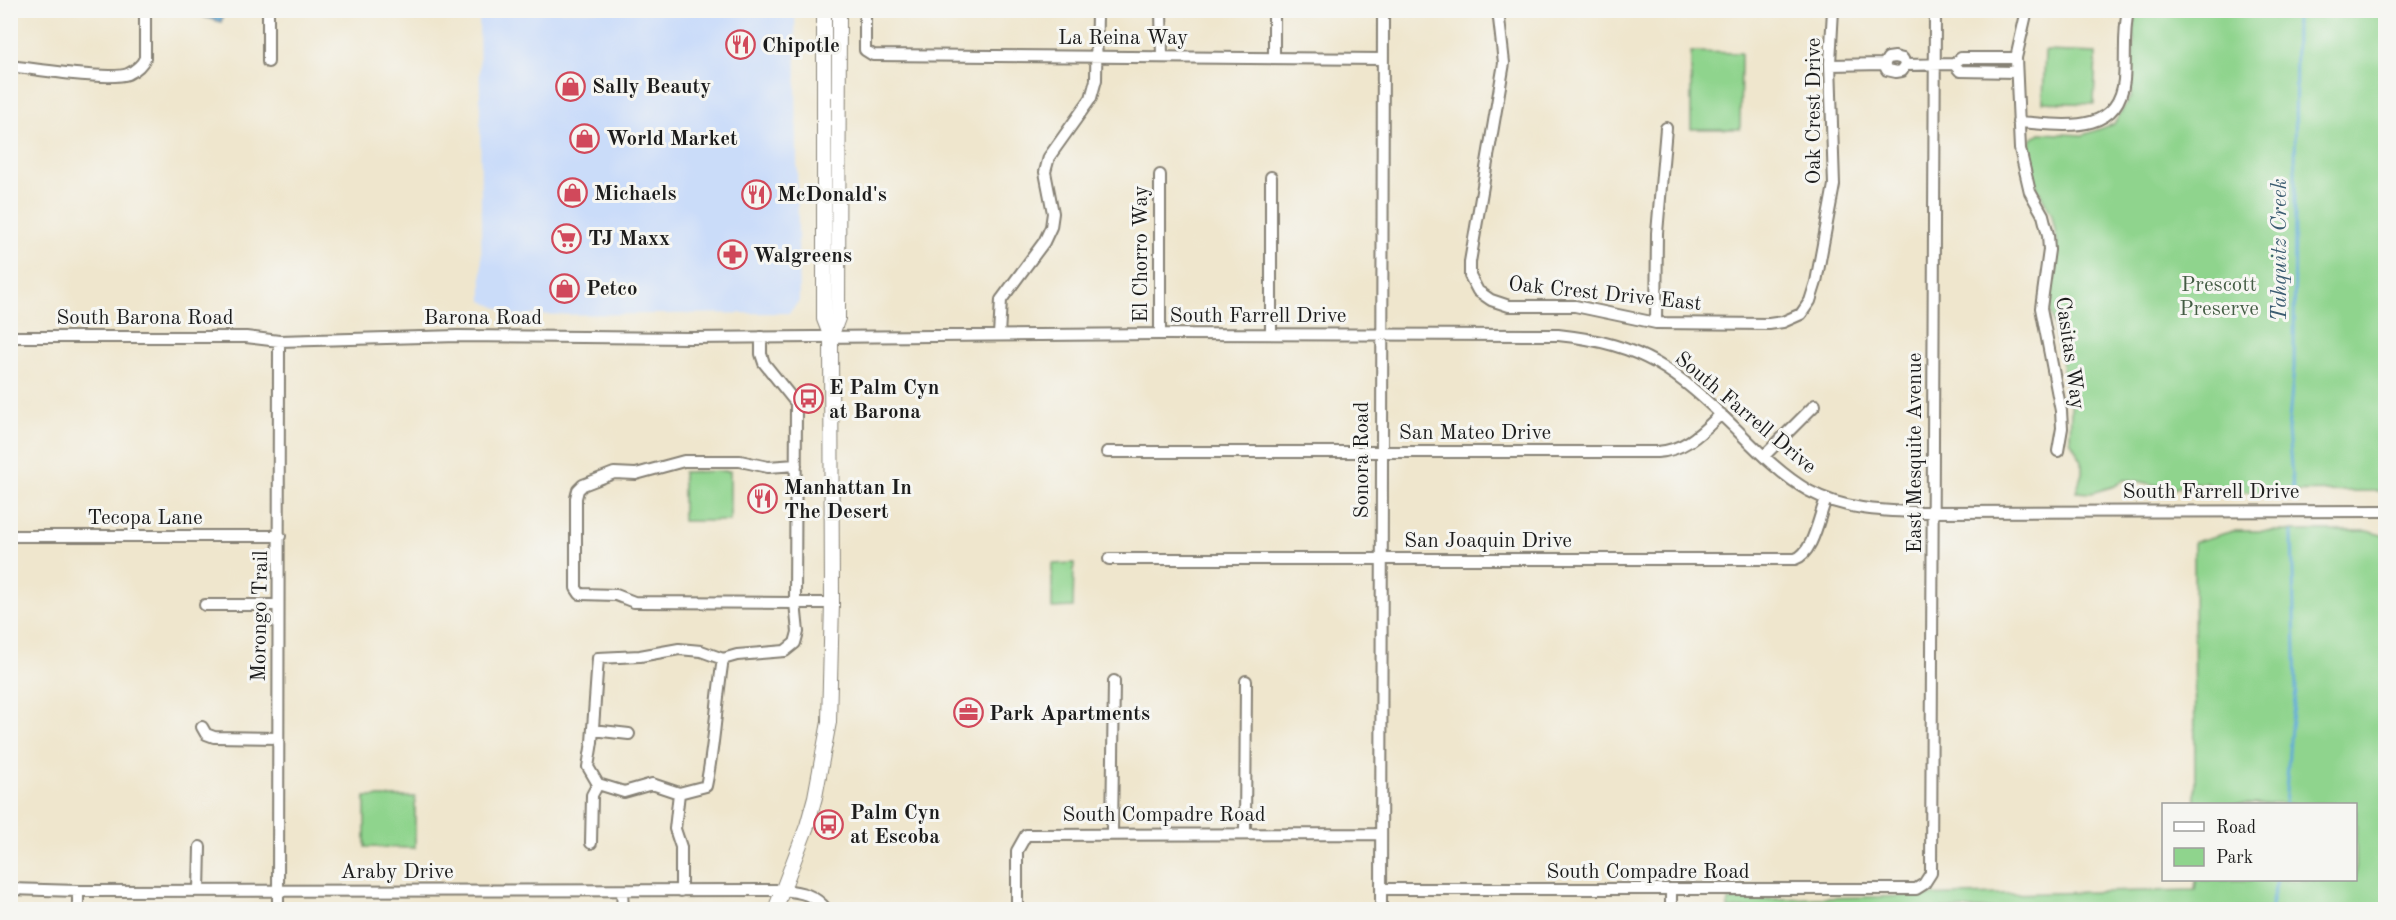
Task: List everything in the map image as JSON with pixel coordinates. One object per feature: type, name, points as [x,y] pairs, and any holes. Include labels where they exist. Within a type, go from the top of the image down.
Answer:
[{"type":"main road","points":[[824,10],[824,319],[831,337]]},
{"type":"main road","points":[[775,909],[807,826],[825,742],[831,687],[831,337],[838,318],[839,10]]},
{"type":"street","points":[[10,66],[108,76],[128,74],[142,65],[145,58],[145,10]]},
{"type":"street","points":[[268,10],[268,62]]},
{"type":"street","name":"La Reina Way","points":[[865,10],[865,50],[873,55],[1382,58]]},
{"type":"street","points":[[999,334],[1001,300],[1044,242],[1051,227],[1053,213],[1045,172],[1049,157],[1091,98],[1096,80],[1097,10]]},
{"type":"street","points":[[1161,10],[1162,56]]},
{"type":"street","points":[[1274,10],[1274,57]]},
{"type":"street","name":"Sonora Road","points":[[1381,909],[1380,335],[1383,10]]},
{"type":"street","name":"Oak Crest Drive East","points":[[1498,10],[1504,63],[1470,262],[1470,276],[1478,291],[1491,300],[1509,306],[1575,306],[1656,323],[1769,324],[1783,322],[1801,314]]},
{"type":"street","name":"Oak Crest Drive","points":[[1801,314],[1810,301],[1816,282],[1834,185],[1830,65],[1833,10]]},
{"type":"street","name":"East Mesquite Avenue","points":[[1916,889],[1924,884],[1931,873],[1935,10]]},
{"type":"street","name":"Casitas Way","points":[[2027,10],[2016,58],[2018,122],[2020,150],[2030,192],[2043,215],[2048,235],[2049,250],[2041,308],[2061,411],[2062,428],[2058,451]]},
{"type":"street","points":[[2018,122],[2086,124],[2101,120],[2113,109],[2121,95],[2124,82],[2128,10]]},
{"type":"street","points":[[1830,65],[1884,64],[1887,70],[1896,72],[1902,71],[1905,65],[1954,64],[1961,58],[2016,58]]},
{"type":"street","points":[[1954,64],[1960,71],[2015,72]]},
{"type":"street","points":[[1656,323],[1657,233],[1666,128]]},
{"type":"street","name":"El Chorro Way","points":[[1160,175],[1160,334]]},
{"type":"street","points":[[1270,334],[1271,177]]},
{"type":"street","name":"South Farrell Drive","points":[[831,337],[999,334],[1558,335],[1605,341],[1640,353],[1665,367],[1686,382],[1764,456],[1802,486],[1826,499],[1866,510],[1932,512],[2385,511]]},
{"type":"street","name":"Barona Road","points":[[279,341],[458,336],[831,337]]},
{"type":"street","name":"South Barona Road","points":[[10,337],[246,337],[279,341]]},
{"type":"street","points":[[723,659],[716,702],[713,752],[706,786],[679,793],[652,784],[624,792],[598,784],[588,767],[598,658],[640,656],[679,649],[701,651],[723,659],[761,652],[786,651],[795,643],[798,632],[795,603],[796,403],[764,363],[761,354],[761,337]]},
{"type":"street","name":"Morongo Trail","points":[[278,909],[279,341]]},
{"type":"street","points":[[1764,456],[1815,405]]},
{"type":"street","name":"San Mateo Drive","points":[[1107,452],[1671,451],[1688,444],[1721,414]]},
{"type":"street","points":[[796,465],[768,466],[740,461],[684,461],[636,474],[614,473],[583,485],[578,490],[576,498],[576,588],[580,594],[616,595],[634,602],[832,603]]},
{"type":"street","name":"San Joaquin Drive","points":[[1109,559],[1795,559],[1803,557],[1808,550],[1826,499]]},
{"type":"street","name":"Tecopa Lane","points":[[10,536],[280,536]]},
{"type":"street","points":[[205,605],[278,605]]},
{"type":"street","points":[[1112,834],[1114,681]]},
{"type":"street","points":[[1245,834],[1246,681]]},
{"type":"street","points":[[202,727],[206,734],[214,737],[278,738]]},
{"type":"street","points":[[593,730],[629,734]]},
{"type":"street","points":[[591,843],[592,795],[598,784]]},
{"type":"street","points":[[679,793],[675,829],[681,847],[681,891]]},
{"type":"street","name":"South Compadre Road","points":[[1017,909],[1017,850],[1026,835],[1038,833],[1380,834]]},
{"type":"street","points":[[199,891],[200,848]]},
{"type":"street","name":"Araby Drive","points":[[10,889],[78,891],[783,890],[806,893],[827,909]]},
{"type":"street","name":"South Compadre Road","points":[[1381,889],[1671,891],[1916,889]]},
{"type":"street","points":[[78,891],[78,909]]},
{"type":"street","points":[[622,891],[623,909]]},
{"type":"street","points":[[1671,891],[1671,909]]},
{"type":"shaded area","points":[[479,11],[795,11],[799,301],[789,313],[514,315],[482,301]]},
{"type":"green space","name":"Prescott Preserve","points":[[2137,11],[2385,11],[2385,491],[2225,492],[2206,483],[2192,483],[2173,489],[2124,480],[2115,486],[2091,493],[2076,492],[2082,473],[2082,461],[2070,440],[2071,407],[2049,303],[2057,240],[2052,215],[2037,187],[2028,148],[2032,139],[2040,133],[2083,135],[2114,124],[2131,96]]},
{"type":"green space","points":[[2045,51],[2096,53],[2094,104],[2043,102]]},
{"type":"green space","points":[[1691,52],[1741,53],[1740,129],[1691,129]]},
{"type":"green space","points":[[730,471],[730,521],[683,521],[683,472]]},
{"type":"green space","points":[[2233,531],[2368,531],[2385,536],[2385,909],[1728,909],[1728,900],[2195,890],[2196,881],[2357,881],[2357,803],[2195,803],[2194,542]]},
{"type":"green space","points":[[1074,563],[1073,607],[1052,608],[1052,564]]},
{"type":"green space","points":[[365,797],[415,797],[415,848],[365,847]]},
{"type":"water","points":[[206,11],[223,14],[221,22],[204,17]]},
{"type":"waterway","name":"Tahquitz Creek","points":[[2293,490],[2288,430],[2294,368],[2296,10]]},
{"type":"waterway","name":"Tahquitz Creek","points":[[2285,803],[2296,692],[2292,533]]},
{"type":"waterway","name":"Tahquitz Creek","points":[[2270,910],[2277,881]]},
{"type":"place","name":"Chipotle","points":[[741,45]]},
{"type":"place","name":"Sally Beauty","points":[[571,86]]},
{"type":"place","name":"World Market","points":[[585,138]]},
{"type":"place","name":"Michaels","points":[[573,193]]},
{"type":"place","name":"McDonald's","points":[[756,194]]},
{"type":"place","name":"TJ Maxx","points":[[567,238]]},
{"type":"place","name":"Walgreens","points":[[732,255]]},
{"type":"place","name":"Petco","points":[[565,288]]},
{"type":"place","name":"E Palm Cyn at Barona","points":[[808,399]]},
{"type":"place","name":"Manhattan In The Desert","points":[[763,499]]},
{"type":"place","name":"Park Apartments","points":[[968,713]]},
{"type":"place","name":"Palm Cyn at Escoba","points":[[829,824]]}]
